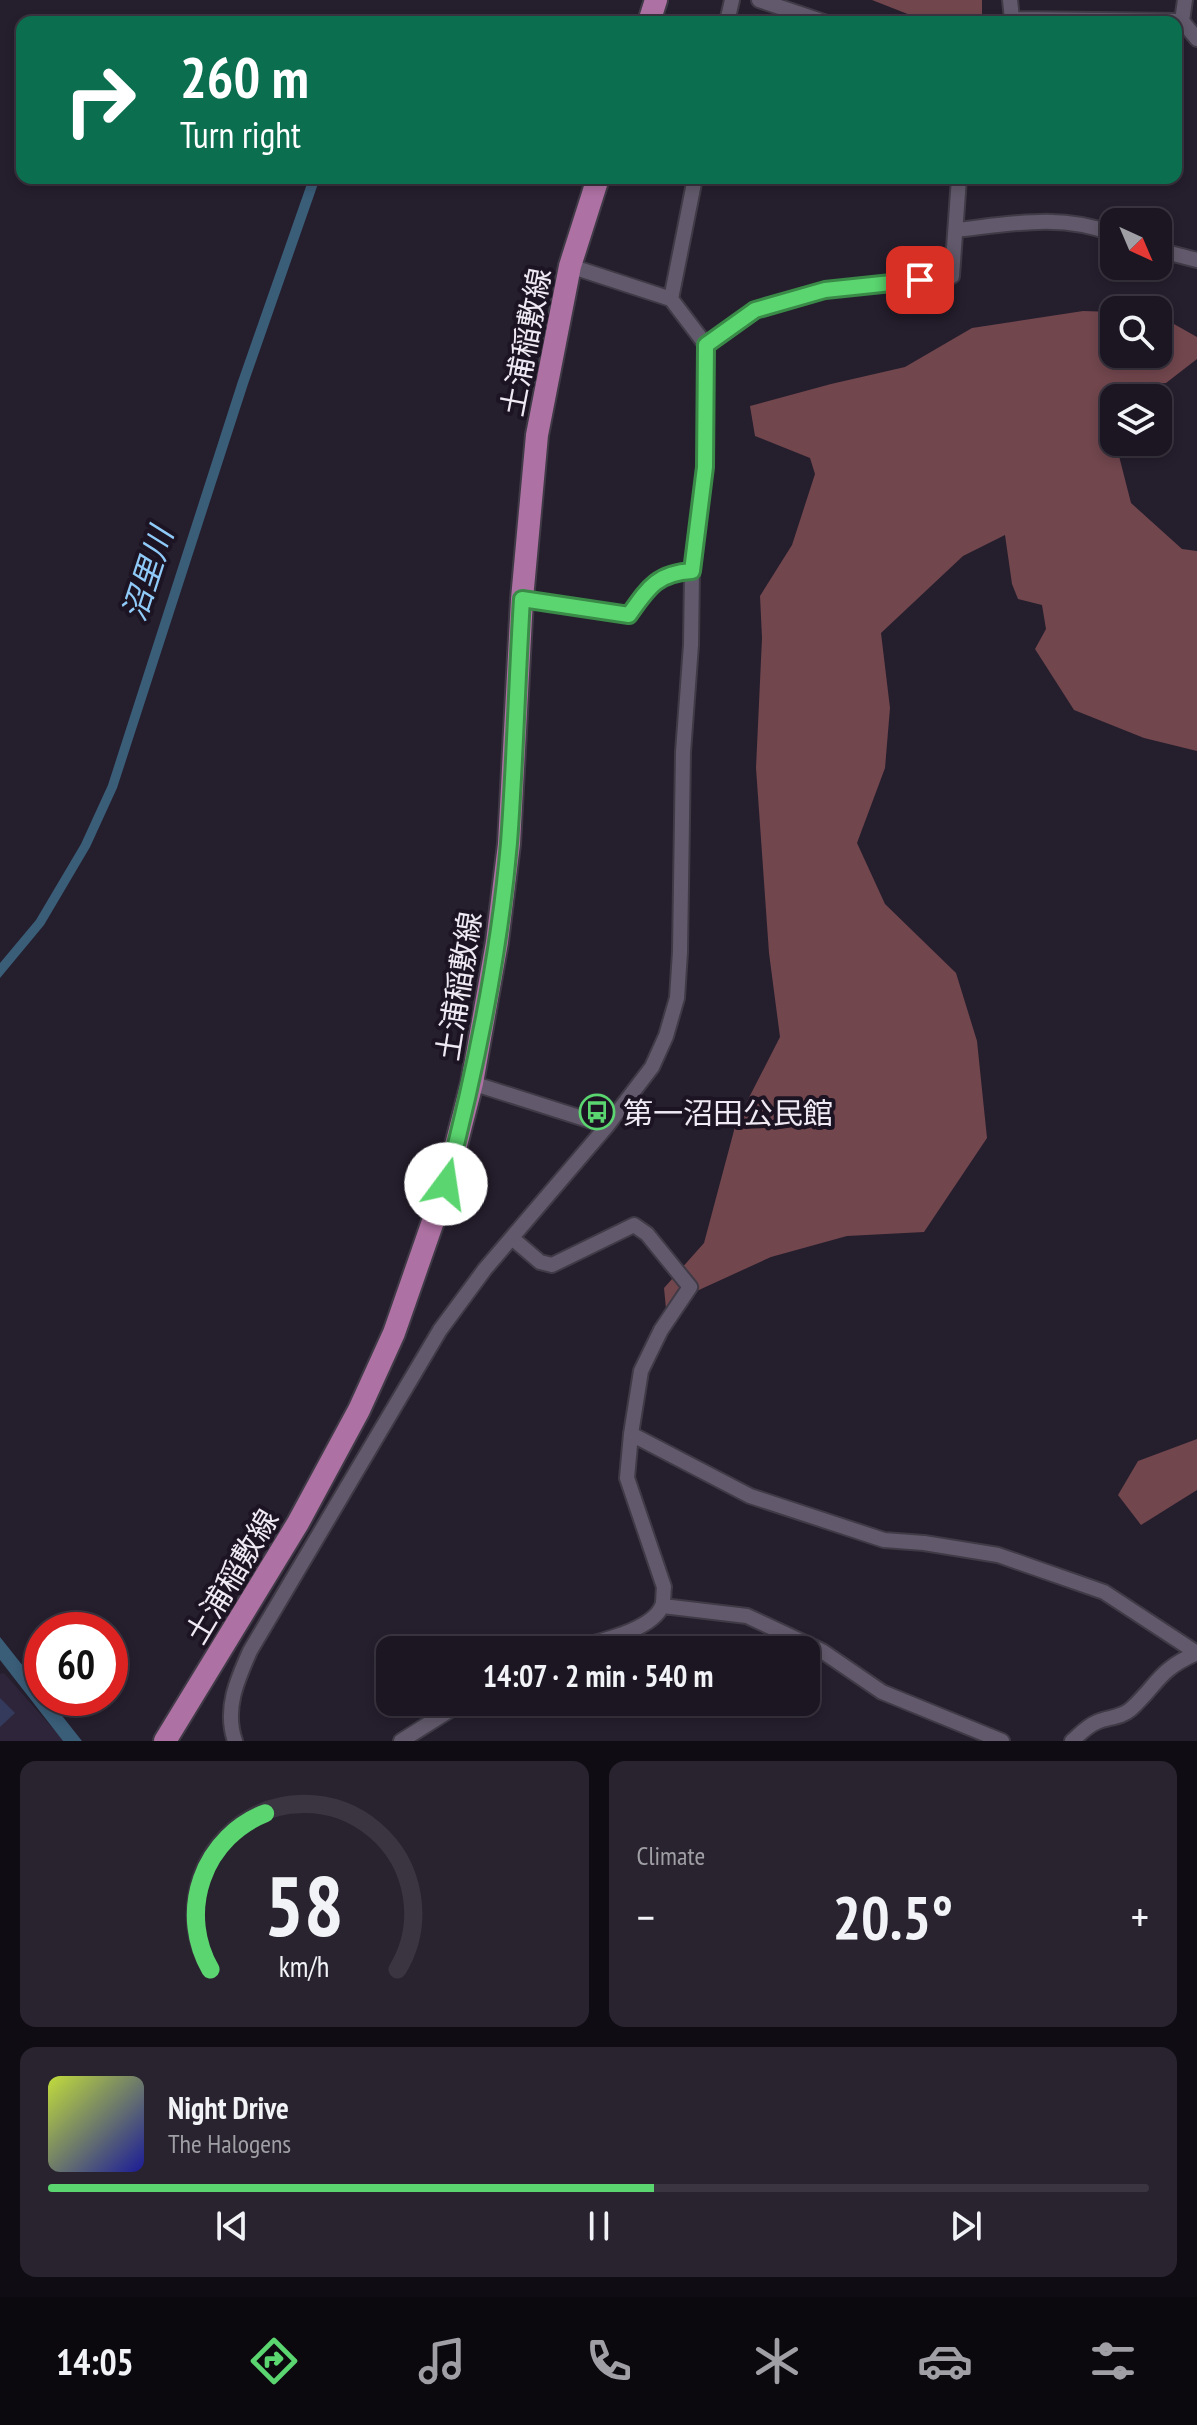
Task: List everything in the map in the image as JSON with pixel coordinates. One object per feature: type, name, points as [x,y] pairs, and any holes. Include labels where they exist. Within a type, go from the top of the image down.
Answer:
[{"type":"main road","name":"土浦稲敷線","points":[[165,1741],[298,1523],[359,1410],[394,1333],[446,1184],[472,1083],[497,942],[509,844],[522,599],[537,435],[570,266],[596,184]]},
{"type":"street","points":[[759,0],[806,16]]},
{"type":"street","points":[[1185,0],[1182,21],[1197,39]]},
{"type":"street","points":[[671,299],[694,184]]},
{"type":"street","points":[[706,345],[755,310],[825,290],[952,276],[959,184]]},
{"type":"street","points":[[956,230],[1036,221],[1089,224],[1100,228]]},
{"type":"street","points":[[1172,254],[1197,260]]},
{"type":"street","points":[[235,1741],[230,1710],[235,1684],[250,1651],[440,1330],[460,1301],[607,1126],[652,1067],[666,1036],[677,998],[681,937],[683,752],[691,645],[692,571],[705,467],[706,345],[671,299],[570,266]]},
{"type":"street","points":[[522,599],[629,615],[647,589],[672,572],[692,571]]},
{"type":"street","points":[[472,1083],[607,1126]]},
{"type":"street","points":[[512,1238],[540,1262],[552,1265],[634,1225],[647,1234],[690,1287],[661,1330],[641,1371],[627,1478],[664,1587],[663,1606],[652,1620],[640,1628],[614,1636]]},
{"type":"street","points":[[631,1434],[750,1496],[884,1540],[998,1555],[1104,1592],[1197,1653],[1174,1663],[1156,1678],[1130,1710],[1088,1726],[1072,1741]]},
{"type":"street","points":[[663,1606],[747,1616],[822,1651],[882,1692],[1002,1741]]},
{"type":"street","points":[[401,1741],[441,1716]]},
{"type":"shaded area","points":[[872,0],[982,0],[982,15],[913,16]]},
{"type":"shaded area","points":[[1083,311],[1100,312],[1100,368],[1172,368],[1172,323],[1197,337],[1197,359],[1166,383],[1100,384],[1100,456],[1119,456],[1131,503],[1182,549],[1197,551],[1197,751],[1144,738],[1074,710],[1035,649],[1046,629],[1042,605],[1018,599],[1012,584],[1005,535],[963,556],[881,633],[890,708],[885,768],[857,843],[885,904],[956,973],[977,1041],[987,1138],[924,1232],[847,1236],[771,1257],[688,1295],[666,1309],[664,1288],[704,1243],[736,1123],[780,1037],[769,953],[756,768],[762,638],[760,596],[792,545],[815,474],[810,458],[755,436],[750,406],[905,367],[972,328]]},
{"type":"shaded area","points":[[1197,1439],[1197,1490],[1141,1525],[1118,1495],[1138,1461]]},
{"type":"shaded area","points":[[4,1673],[24,1696],[24,1716],[42,1716],[64,1741],[0,1741],[0,1674]]},
{"type":"water","name":"沼里川","points":[[307,184],[318,184],[248,384],[117,788],[90,847],[44,925],[0,978],[0,963],[36,920],[81,844],[108,785],[238,381]]},
{"type":"water","points":[[0,1637],[24,1667],[24,1691],[0,1660]]},
{"type":"water","points":[[44,1716],[62,1716],[82,1741],[63,1741]]},
{"type":"building","points":[[0,1698],[15,1713],[0,1727]]},
{"type":"place","name":"第一沼田公民館","points":[[597,1112]]},
{"type":"route","points":[[446,1184],[472,1083],[497,942],[509,844],[522,599],[629,615],[647,589],[672,572],[692,571],[705,467],[706,345],[755,310],[825,290],[920,280]]}]
